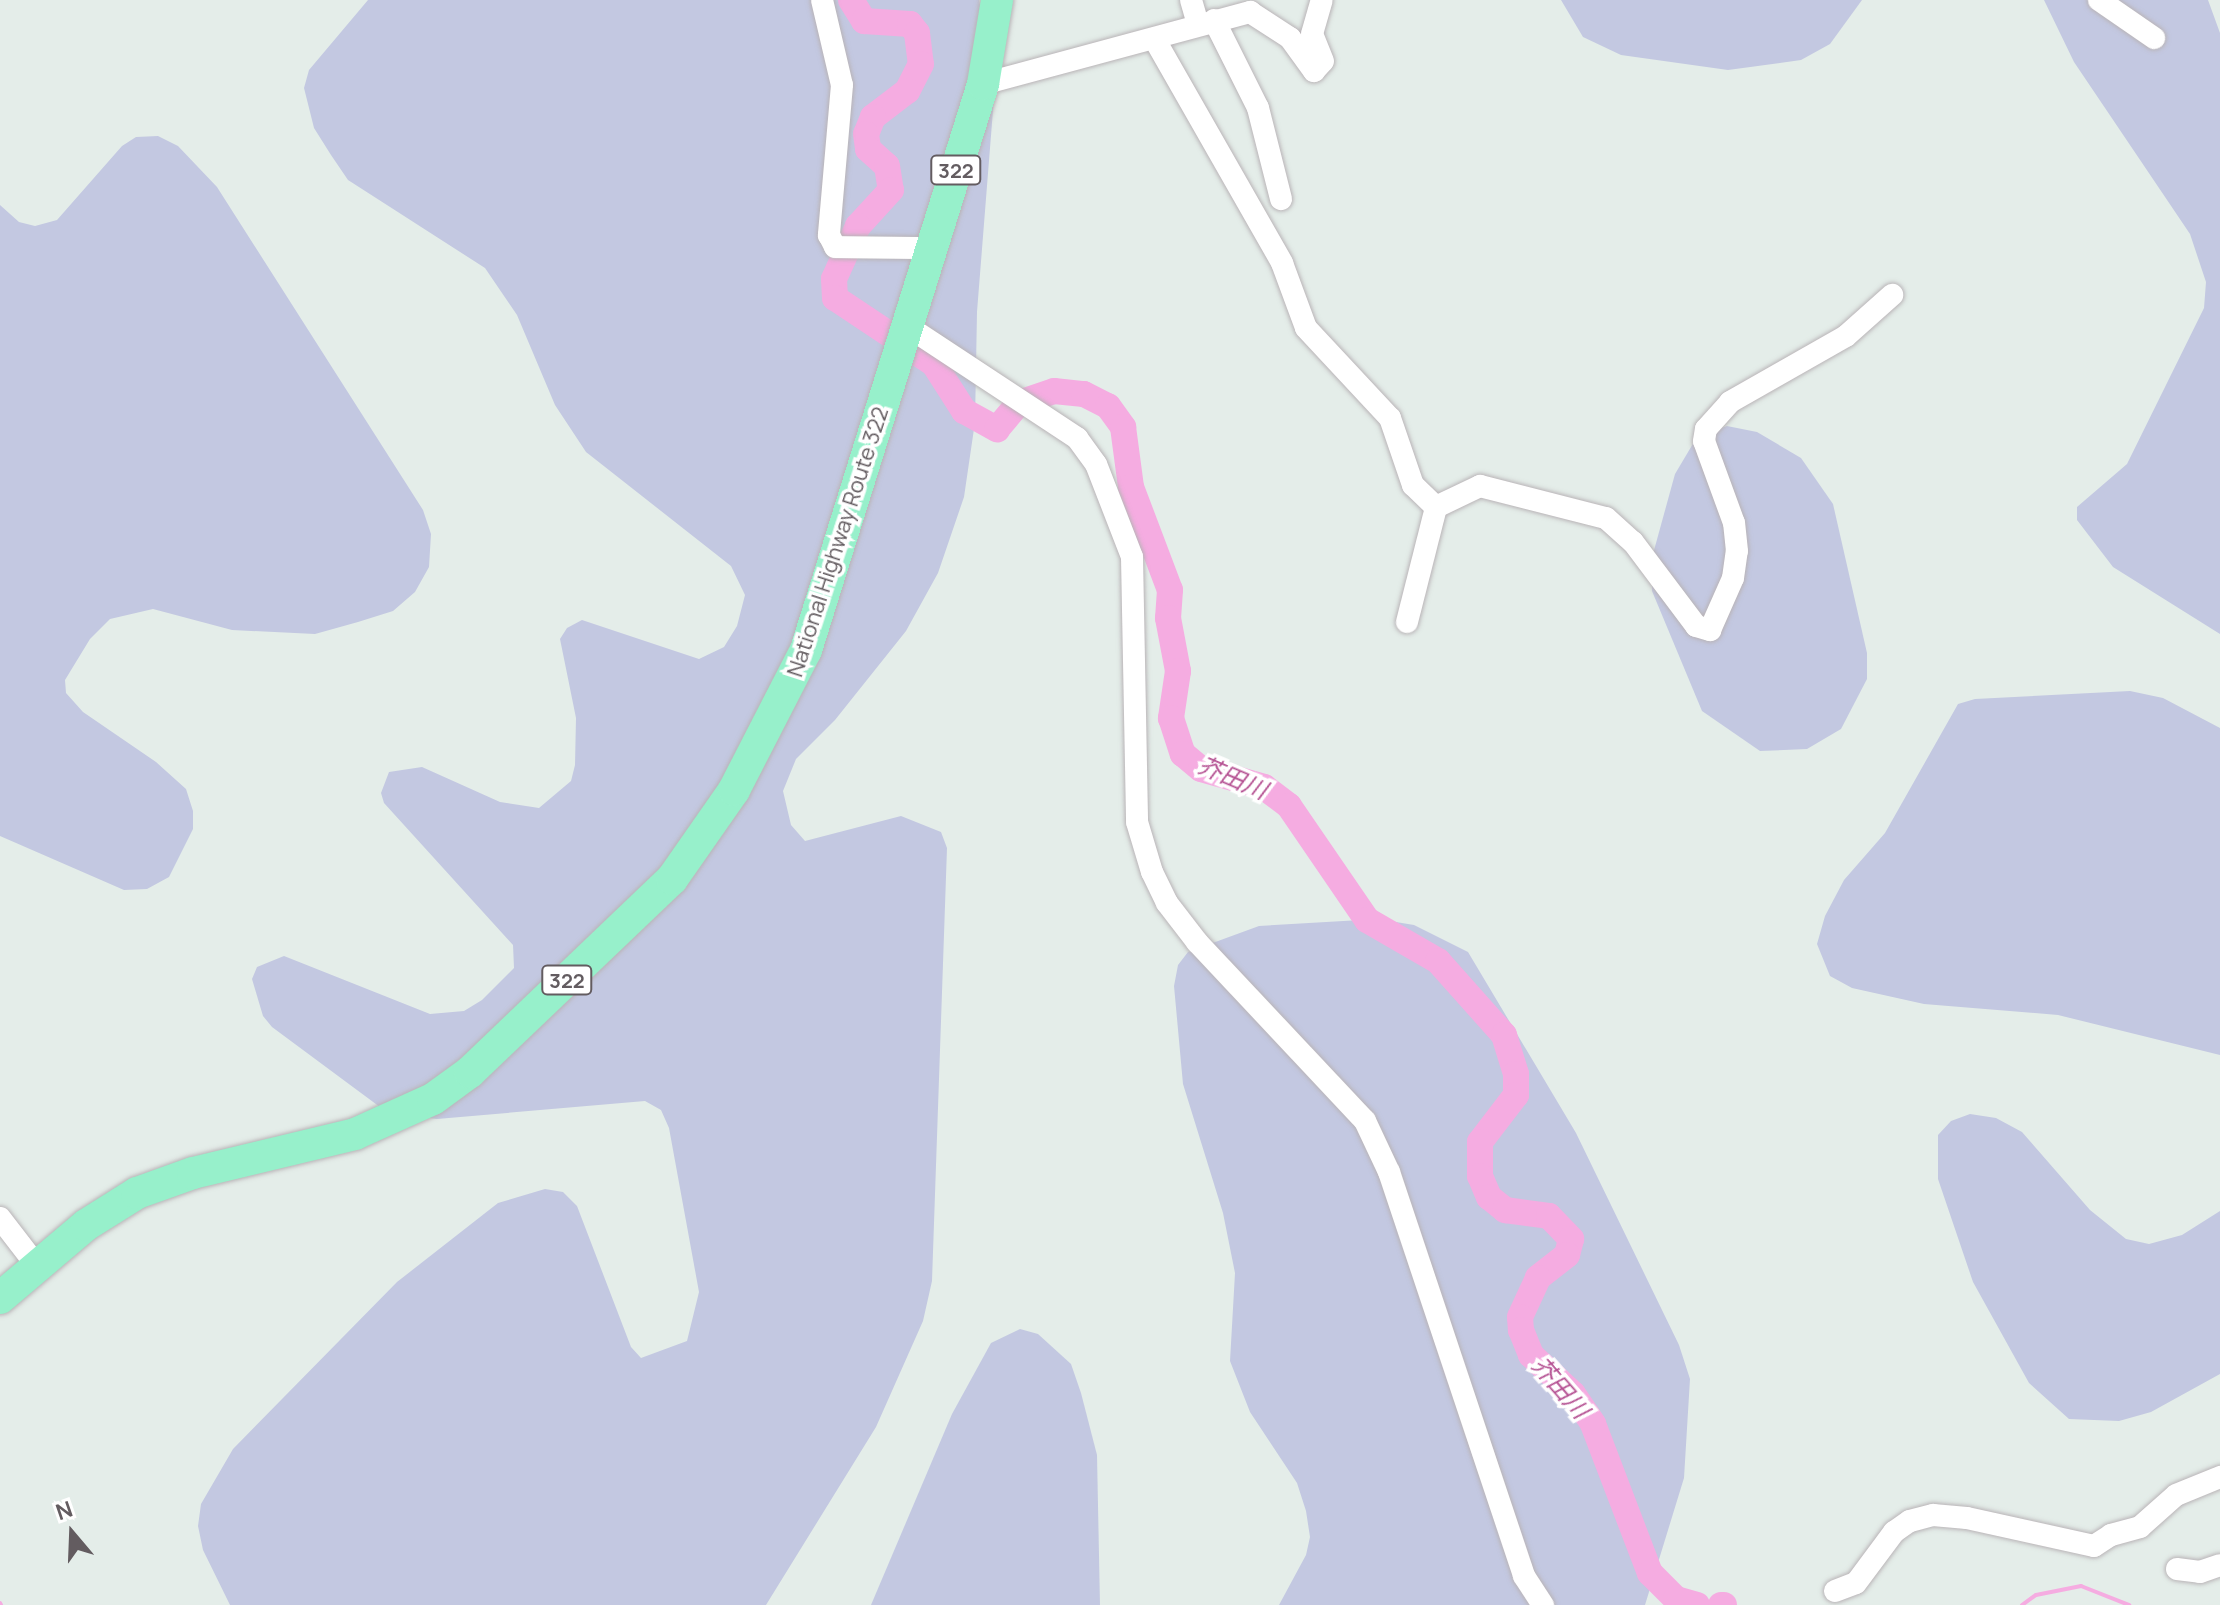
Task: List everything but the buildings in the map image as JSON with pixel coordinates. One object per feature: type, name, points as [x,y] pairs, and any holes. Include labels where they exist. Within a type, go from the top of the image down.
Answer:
[{"type":"highway","name":"National Highway Route 322","points":[[0,1298],[86,1225],[158,1184],[355,1134],[433,1099],[470,1072],[672,879],[734,790],[788,693],[882,408],[983,84],[997,0]]},
{"type":"street","points":[[822,0],[842,85],[829,235],[835,247],[932,248]]},
{"type":"street","points":[[1191,0],[1258,108],[1287,192],[1251,209]]},
{"type":"street","points":[[983,84],[1250,12],[1290,38],[1314,71],[1323,61],[1312,34],[1322,0]]},
{"type":"street","points":[[2099,0],[2154,38]]},
{"type":"street","points":[[1155,40],[1282,263],[1306,328],[1390,418],[1413,485],[1436,507]]},
{"type":"street","points":[[1436,507],[1480,486],[1606,518],[1633,542],[1696,626],[1710,630],[1733,578],[1737,551],[1734,523],[1704,441],[1706,429],[1730,402],[1846,336],[1892,295]]},
{"type":"street","points":[[906,331],[1077,438],[1096,464],[1132,557],[1137,822],[1152,872],[1167,903],[1197,942],[1365,1121],[1389,1172],[1535,1600]]},
{"type":"street","points":[[1407,622],[1436,507]]},
{"type":"street","points":[[0,1218],[37,1266]]},
{"type":"street","points":[[1835,1591],[1856,1583],[1894,1532],[1910,1521],[1933,1515],[1967,1518],[2094,1546],[2111,1535],[2140,1527],[2176,1495],[2220,1477]]},
{"type":"street","points":[[2177,1569],[2200,1572],[2220,1565]]},
{"type":"shaded area","points":[[368,0],[979,0],[995,85],[977,312],[975,422],[964,497],[938,573],[906,631],[835,720],[796,759],[783,791],[791,825],[805,841],[901,816],[941,832],[947,848],[932,1281],[923,1321],[876,1427],[766,1605],[230,1605],[203,1550],[198,1526],[201,1504],[233,1449],[397,1282],[498,1203],[545,1189],[563,1192],[577,1206],[631,1347],[641,1358],[687,1341],[699,1292],[669,1128],[661,1110],[645,1101],[437,1119],[388,1113],[272,1027],[263,1016],[252,979],[257,967],[284,956],[430,1014],[464,1011],[482,1000],[514,968],[513,945],[384,803],[381,793],[389,772],[422,767],[500,802],[539,808],[571,781],[575,765],[576,718],[560,639],[567,628],[582,620],[699,659],[724,647],[737,626],[745,595],[731,566],[586,452],[555,405],[517,315],[485,268],[348,180],[331,155],[314,128],[304,88],[309,70]]},
{"type":"shaded area","points":[[1561,0],[1862,0],[1830,44],[1801,60],[1728,70],[1621,55],[1583,37]]},
{"type":"shaded area","points":[[2044,0],[2208,0],[2220,33],[2220,634],[2113,567],[2077,520],[2077,507],[2127,464],[2204,308],[2206,282],[2190,234],[2074,62]]},
{"type":"shaded area","points":[[158,136],[178,146],[217,187],[423,510],[431,534],[429,567],[415,592],[393,611],[358,622],[315,634],[232,630],[153,609],[110,619],[90,639],[65,680],[66,693],[83,712],[156,762],[186,789],[193,811],[193,829],[169,877],[147,889],[124,890],[0,836],[0,205],[19,222],[35,226],[57,220],[122,146],[136,137]]},
{"type":"shaded area","points":[[1727,426],[1757,432],[1801,458],[1833,504],[1867,653],[1867,679],[1841,729],[1807,749],[1760,751],[1702,711],[1652,591],[1653,554],[1675,474],[1697,437]]},
{"type":"shaded area","points":[[2130,691],[2163,698],[2220,728],[2220,1055],[2058,1015],[1924,1004],[1852,988],[1830,976],[1817,944],[1825,916],[1844,880],[1885,833],[1958,704],[1975,699]]},
{"type":"shaded area","points":[[1378,919],[1414,925],[1468,952],[1576,1133],[1679,1345],[1690,1379],[1684,1478],[1645,1605],[1279,1605],[1306,1555],[1310,1537],[1306,1511],[1297,1483],[1250,1412],[1230,1361],[1235,1273],[1223,1213],[1183,1084],[1174,986],[1178,965],[1188,952],[1259,926]]},
{"type":"shaded area","points":[[1970,1114],[1996,1118],[2022,1132],[2090,1210],[2126,1239],[2149,1244],[2182,1235],[2220,1211],[2220,1374],[2151,1412],[2119,1421],[2069,1419],[2029,1383],[1973,1282],[1938,1179],[1938,1135],[1951,1121]]},
{"type":"shaded area","points":[[1020,1329],[1038,1334],[1071,1364],[1081,1393],[1097,1455],[1100,1605],[871,1605],[952,1414],[991,1343]]},
{"type":"waterway","name":"芥田川","points":[[851,0],[864,21],[910,24],[917,33],[921,64],[907,91],[873,117],[866,134],[868,149],[887,166],[891,190],[858,226],[834,279],[835,298],[934,364],[964,411],[997,429],[1019,403],[1054,391],[1084,394],[1108,406],[1123,427],[1131,487],[1170,590],[1168,618],[1178,671],[1171,718],[1183,754],[1201,769],[1264,787],[1289,806],[1367,920],[1438,961],[1504,1035],[1516,1074],[1516,1095],[1480,1142],[1480,1176],[1489,1197],[1505,1210],[1549,1216],[1571,1239],[1567,1255],[1538,1278],[1520,1317],[1521,1330],[1531,1355],[1573,1394],[1593,1424],[1650,1573],[1676,1599],[1697,1605]]},
{"type":"waterway","points":[[2022,1605],[2036,1595],[2081,1586],[2129,1605]]}]
